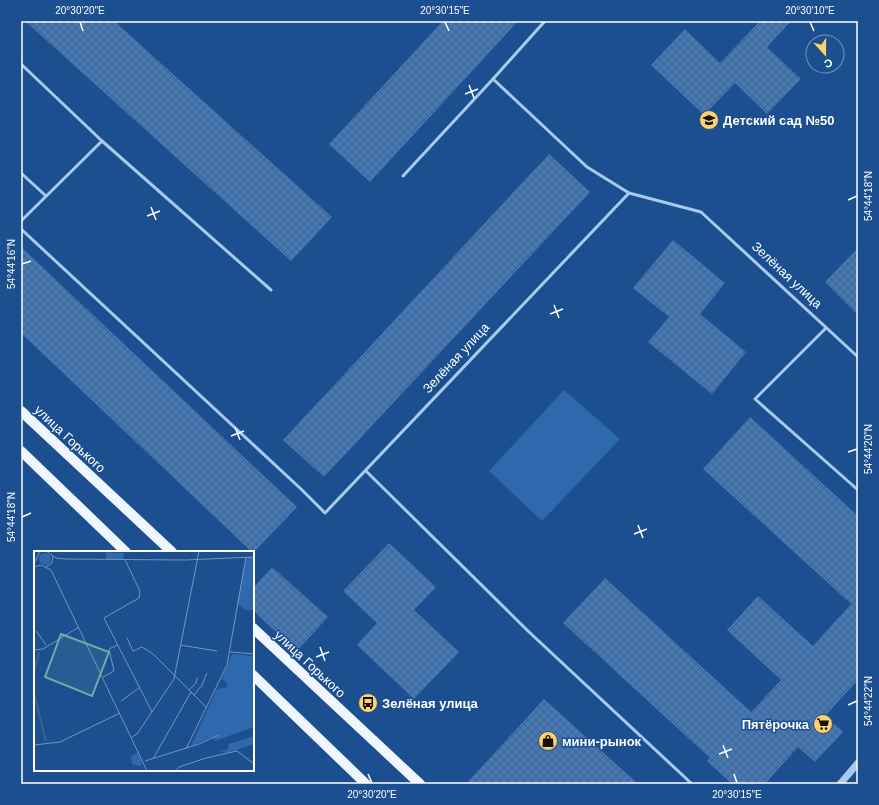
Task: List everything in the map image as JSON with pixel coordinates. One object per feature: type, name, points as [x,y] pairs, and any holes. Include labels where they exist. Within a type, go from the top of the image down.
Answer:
[{"type":"main road","name":"улица Горького","points":[[21,410],[171,551]]},
{"type":"main road","points":[[21,450],[125,551]]},
{"type":"main road","name":"улица Горького","points":[[254,629],[420,784]]},
{"type":"main road","points":[[254,676],[366,784]]},
{"type":"street","points":[[840,784],[858,763]]},
{"type":"lane","points":[[403,176],[546,21]]},
{"type":"lane","points":[[21,64],[102,141],[271,290]]},
{"type":"lane","name":"Зелёная улица","points":[[492,79],[587,168],[629,193],[700,212],[858,357]]},
{"type":"lane","points":[[21,221],[102,141]]},
{"type":"lane","points":[[21,173],[46,196]]},
{"type":"lane","name":"Зелёная улица","points":[[21,229],[325,513],[629,193]]},
{"type":"lane","points":[[826,328],[755,399],[858,490]]},
{"type":"lane","points":[[366,471],[528,631],[692,784]]},
{"type":"shaded area","points":[[564,390],[620,439],[542,521],[489,471]]},
{"type":"building","points":[[25,21],[114,21],[332,217],[291,261]]},
{"type":"building","points":[[443,21],[518,21],[370,182],[329,144]]},
{"type":"building","name":"Детский сад №50","points":[[760,21],[791,21],[767,47],[801,79],[767,114],[735,83],[704,115],[651,65],[685,29],[720,63]]},
{"type":"building","points":[[549,154],[590,192],[324,477],[283,440]]},
{"type":"building","points":[[673,240],[725,283],[700,314],[746,352],[712,394],[648,342],[669,317],[633,288]]},
{"type":"building","points":[[21,247],[297,507],[254,552],[251,551],[21,333]]},
{"type":"building","points":[[858,248],[858,315],[825,282]]},
{"type":"building","points":[[750,417],[858,516],[858,680],[825,716],[843,732],[815,762],[798,747],[765,784],[732,784],[707,761],[710,758],[563,623],[605,578],[751,712],[781,680],[727,630],[758,596],[813,646],[851,604],[703,469]]},
{"type":"building","points":[[389,543],[436,587],[414,610],[459,652],[414,699],[357,645],[377,623],[343,591]]},
{"type":"building","points":[[272,567],[328,617],[297,651],[254,610],[254,587]]},
{"type":"building","name":"мини-рынок","points":[[544,699],[638,784],[466,784]]},
{"type":"place","name":"Детский сад №50","points":[[709,120]]},
{"type":"place","name":"Зелёная улица","points":[[368,703]]},
{"type":"place","name":"Пятёрочка","points":[[823,724]]},
{"type":"place","name":"мини-рынок","points":[[548,741]]}]
